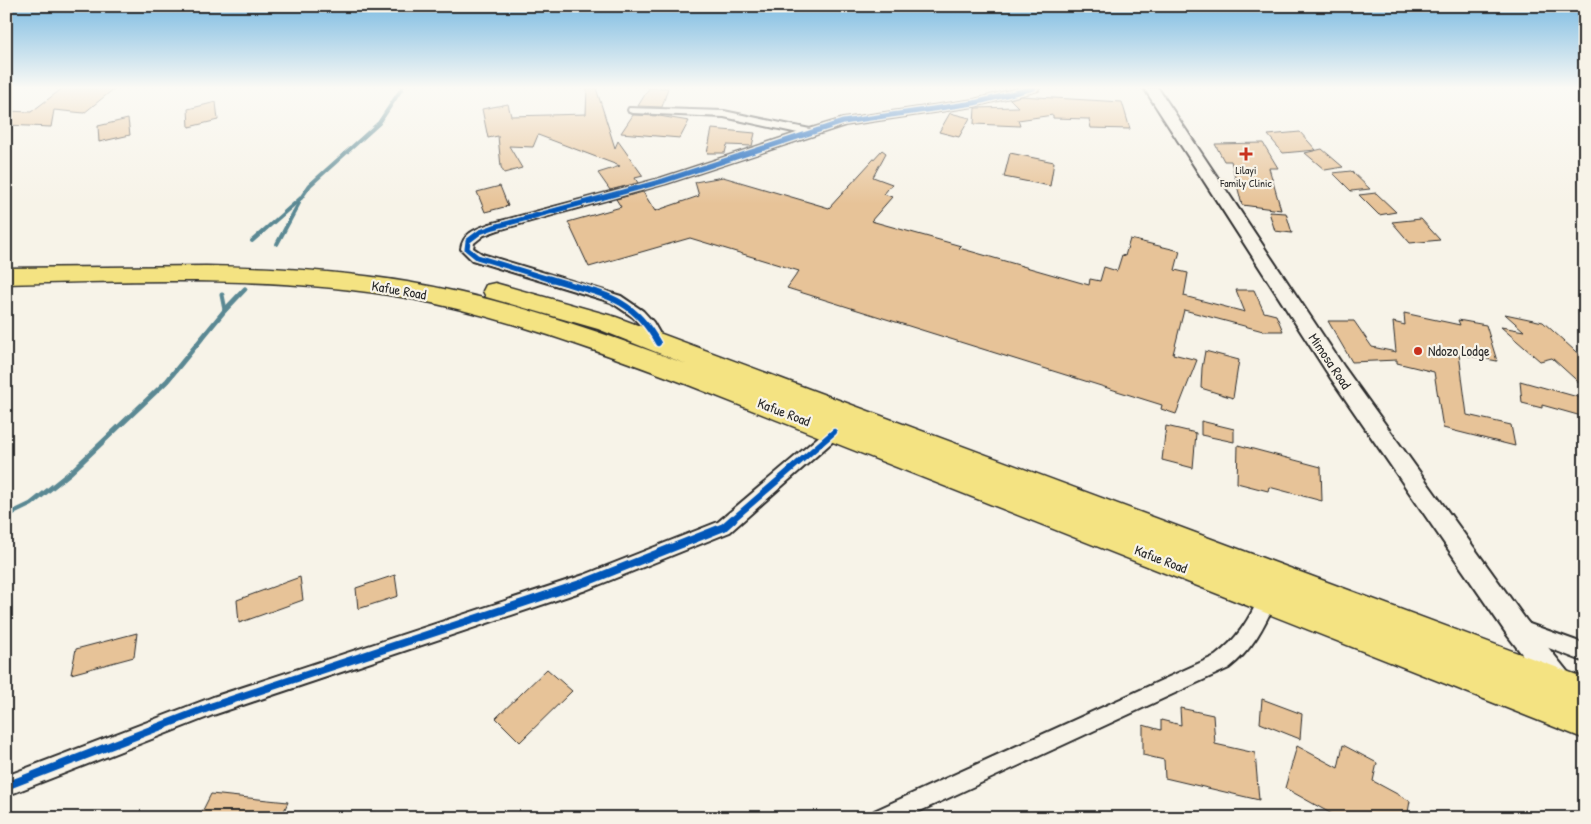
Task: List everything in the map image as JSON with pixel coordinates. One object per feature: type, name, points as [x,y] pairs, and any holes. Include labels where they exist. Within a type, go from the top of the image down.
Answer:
[{"type":"highway","name":"Kafue Road","points":[[6,262],[171,259],[309,260],[426,276],[505,293],[607,323],[1574,691]]},
{"type":"highway","name":"Kafue Road","points":[[6,276],[276,275],[320,278],[407,290],[483,307],[569,332],[645,359],[1585,721]]},
{"type":"street","points":[[779,126],[808,133]]},
{"type":"street","points":[[658,343],[648,325],[628,306],[600,293],[477,257],[467,249],[468,241],[480,232],[494,227],[663,181],[828,126]]},
{"type":"street","name":"Mimosa Road","points":[[1176,126],[1337,372],[1517,628],[1574,691]]},
{"type":"street","points":[[6,786],[213,706],[586,582],[724,527],[834,432]]},
{"type":"street","points":[[881,818],[1222,662],[1246,642],[1253,632],[1267,600]]},
{"type":"street","points":[[1479,654],[1498,657],[1512,653],[1519,642],[1517,628],[1585,653]]},
{"type":"building","points":[[98,126],[129,126],[130,135],[99,142]]},
{"type":"building","points":[[486,126],[608,126],[615,148],[618,141],[643,176],[635,178],[638,183],[610,190],[598,173],[620,166],[538,135],[533,147],[509,146],[522,168],[504,173],[501,167],[498,136],[488,138]]},
{"type":"building","points":[[625,126],[686,126],[680,138],[621,133]]},
{"type":"building","points":[[942,126],[965,126],[959,137],[939,132]]},
{"type":"building","points":[[1091,126],[1129,126],[1130,129],[1091,128]]},
{"type":"building","points":[[712,129],[755,133],[752,146],[727,145],[725,153],[707,153]]},
{"type":"building","points":[[1300,132],[1316,150],[1283,153],[1268,135]]},
{"type":"building","points":[[1263,143],[1278,168],[1269,168],[1281,210],[1242,205],[1231,161],[1224,161],[1215,144]]},
{"type":"building","points":[[1322,149],[1343,167],[1325,170],[1305,153]]},
{"type":"building","points":[[882,150],[886,153],[873,177],[892,184],[884,194],[892,197],[871,221],[1089,285],[1090,279],[1100,281],[1104,267],[1117,271],[1122,255],[1125,256],[1130,239],[1180,251],[1175,270],[1188,273],[1184,296],[1245,312],[1236,290],[1254,290],[1264,312],[1276,315],[1283,331],[1263,331],[1184,310],[1173,354],[1197,360],[1176,414],[1161,409],[1162,405],[787,288],[799,271],[690,238],[589,267],[568,222],[621,207],[616,199],[643,192],[655,211],[699,196],[695,182],[723,177],[829,208]]},
{"type":"building","points":[[1010,153],[1054,162],[1050,186],[1004,177]]},
{"type":"building","points":[[1351,171],[1370,189],[1351,191],[1333,173]]},
{"type":"building","points":[[500,186],[508,206],[485,212],[477,192]]},
{"type":"building","points":[[1376,193],[1396,212],[1379,215],[1359,195]]},
{"type":"building","points":[[1269,212],[1286,213],[1292,233],[1275,231]]},
{"type":"building","points":[[1421,219],[1440,240],[1410,243],[1392,222]]},
{"type":"building","points":[[1404,313],[1460,325],[1458,320],[1486,325],[1497,361],[1459,354],[1467,415],[1511,425],[1515,446],[1443,428],[1434,372],[1397,363],[1397,360],[1352,362],[1328,321],[1354,321],[1372,347],[1396,352],[1393,322],[1405,325]]},
{"type":"building","points":[[1505,314],[1543,322],[1585,360],[1585,388],[1552,358],[1540,361],[1501,327],[1524,331]]},
{"type":"building","points":[[1205,351],[1239,360],[1233,398],[1201,388]]},
{"type":"building","points":[[1520,381],[1585,399],[1585,417],[1542,405],[1542,408],[1522,403]]},
{"type":"building","points":[[1201,421],[1234,429],[1234,442],[1201,435]]},
{"type":"building","points":[[1166,426],[1196,433],[1193,468],[1162,460]]},
{"type":"building","points":[[1238,445],[1321,467],[1322,501],[1269,487],[1268,491],[1237,483]]},
{"type":"building","points":[[395,575],[398,596],[358,609],[356,588]]},
{"type":"building","points":[[300,577],[303,600],[239,623],[237,600]]},
{"type":"building","points":[[137,633],[134,657],[71,674],[76,649]]},
{"type":"building","points":[[547,669],[572,691],[520,742],[496,718]]},
{"type":"building","points":[[1262,699],[1302,714],[1300,739],[1260,723]]},
{"type":"building","points":[[1180,708],[1213,715],[1215,744],[1255,753],[1259,800],[1165,778],[1164,760],[1143,755],[1143,725],[1161,730],[1161,720],[1181,725]]},
{"type":"building","points":[[1343,745],[1377,763],[1373,781],[1410,801],[1407,818],[1339,818],[1285,788],[1297,746],[1338,768]]},
{"type":"building","points":[[211,794],[288,802],[281,818],[199,818]]},
{"type":"waterway","points":[[252,241],[301,198],[310,185],[375,126]]},
{"type":"waterway","points":[[277,244],[299,203]]},
{"type":"waterway","points":[[225,310],[245,289]]},
{"type":"waterway","points":[[222,295],[225,310]]},
{"type":"waterway","points":[[6,516],[31,504],[71,472],[167,381],[225,310]]},
{"type":"cycle path","points":[[658,343],[648,325],[638,314],[616,299],[477,257],[467,249],[468,241],[480,232],[494,227],[663,181],[829,126]]},
{"type":"cycle path","points":[[6,786],[213,706],[586,582],[724,527],[834,432]]},
{"type":"place","name":"Lilayi Family Clinic","points":[[1246,154]]},
{"type":"place","name":"Ndozo Lodge","points":[[1418,351]]}]
